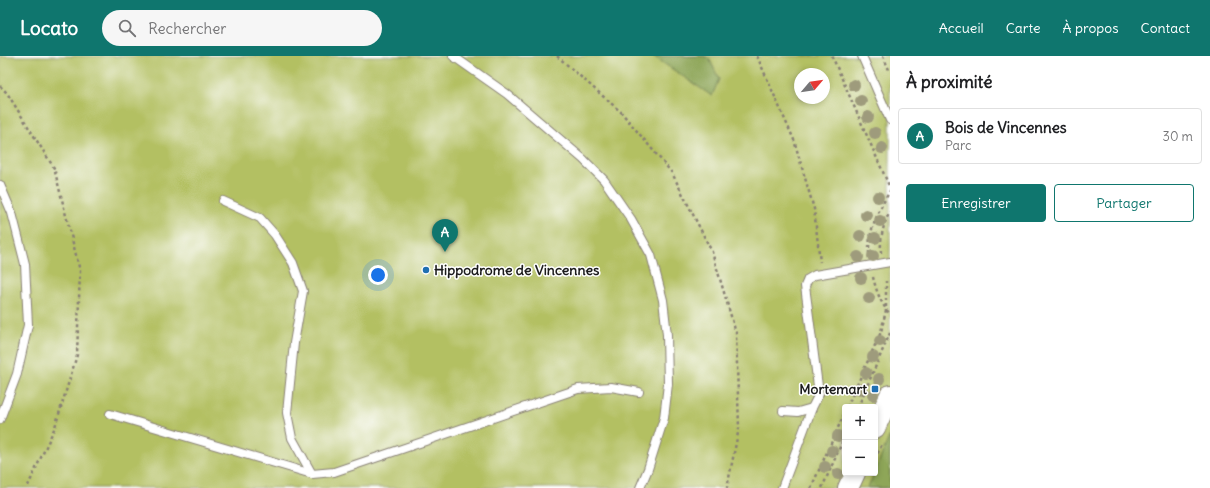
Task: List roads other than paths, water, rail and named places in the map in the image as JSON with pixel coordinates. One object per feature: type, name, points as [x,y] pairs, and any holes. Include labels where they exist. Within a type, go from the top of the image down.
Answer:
[{"type":"street","points":[[878,421],[890,395]]},
{"type":"street","points":[[848,488],[854,476]]},
{"type":"lane","points":[[453,56],[507,94],[583,158],[604,180],[631,219],[651,255],[663,300],[667,335],[668,384],[664,418],[640,488]]},
{"type":"lane","points":[[862,56],[890,120]]},
{"type":"lane","points":[[0,185],[12,213],[25,264],[28,325],[17,374],[0,419]]},
{"type":"lane","points":[[223,201],[260,218],[276,235],[293,263],[303,291],[294,343],[287,413],[292,438],[312,474]]},
{"type":"lane","points":[[782,488],[812,408],[820,394],[805,286],[808,279],[815,274],[890,262]]},
{"type":"lane","points":[[110,414],[312,474],[334,472],[578,389],[611,387],[639,392]]},
{"type":"lane","points":[[783,411],[798,412],[812,408]]},
{"type":"place","name":"Bois de Vincennes","points":[[445,252]]},
{"type":"place","name":"Hippodrome de Vincennes","points":[[426,270]]},
{"type":"place","name":"Mortemart","points":[[875,389]]}]
